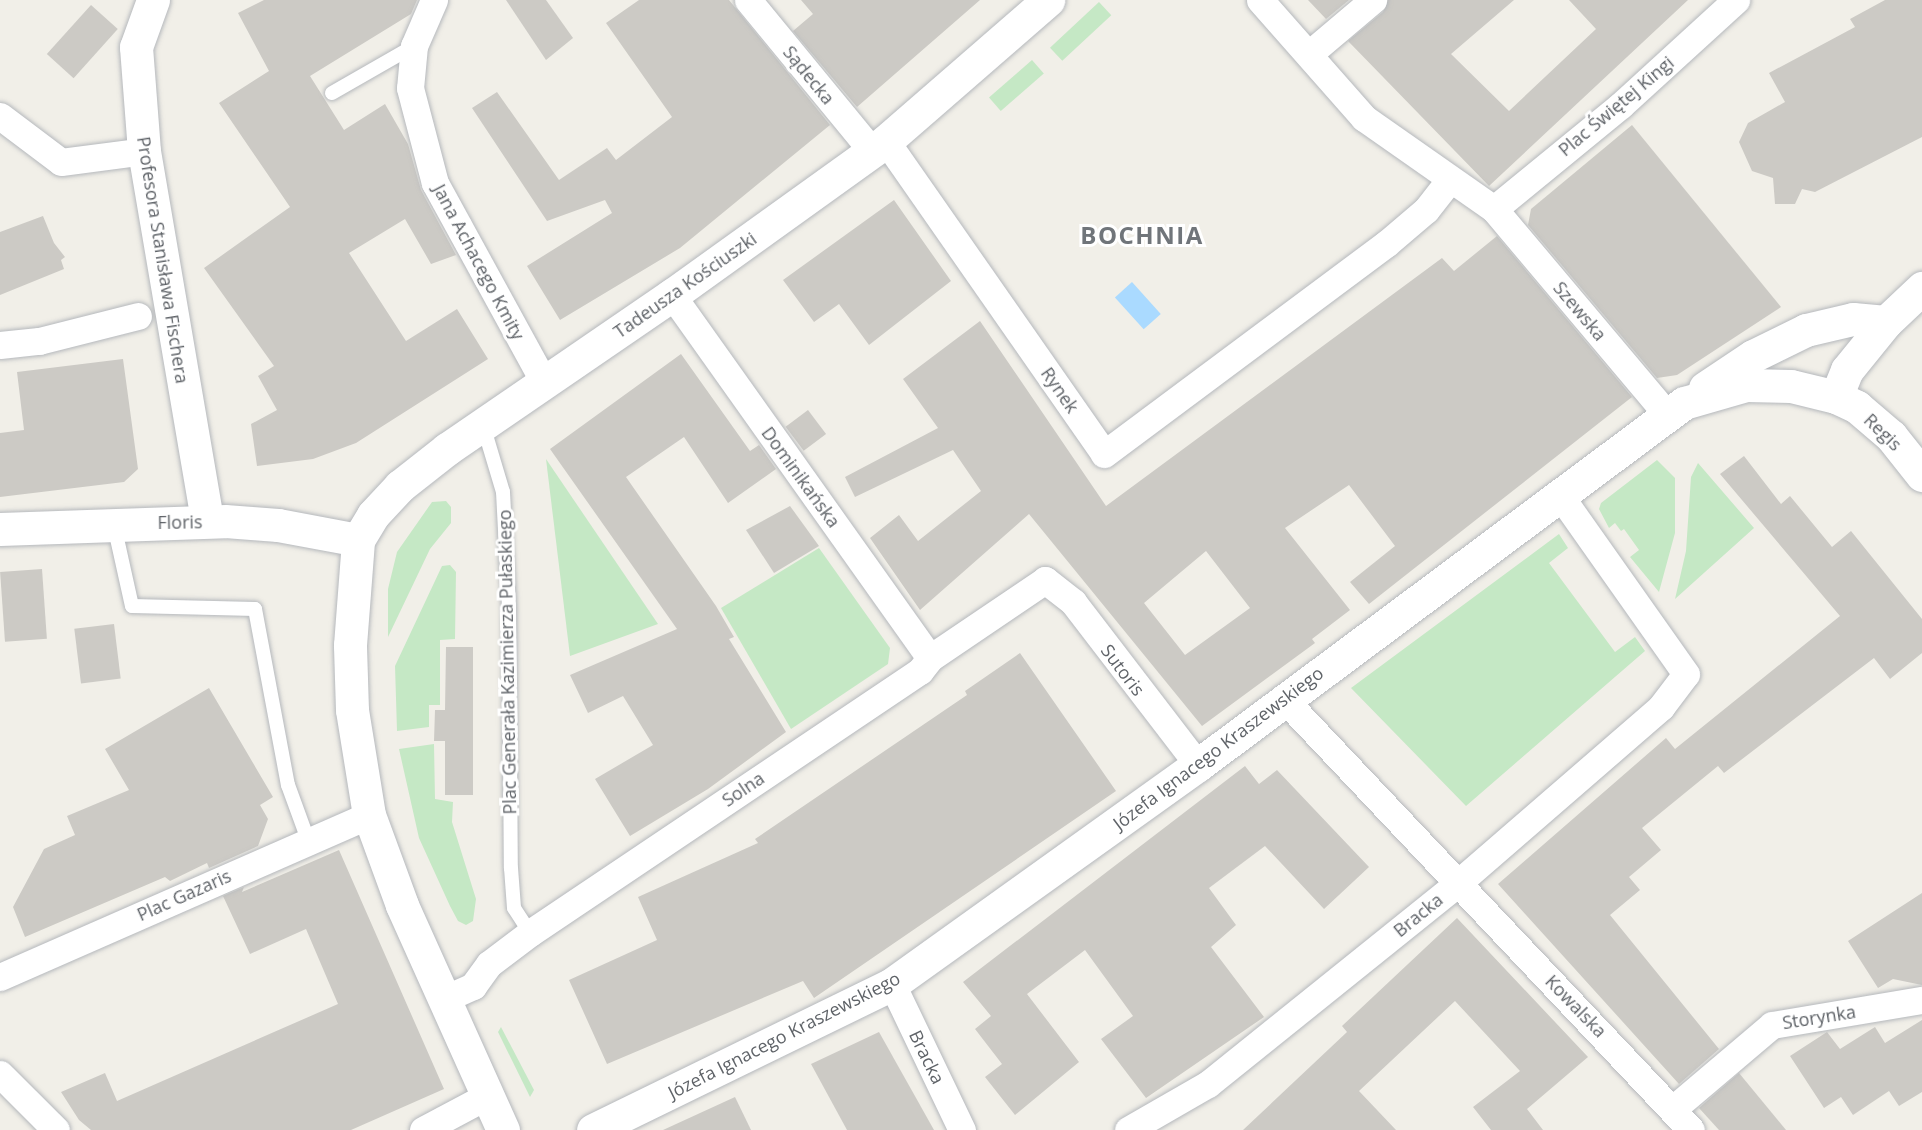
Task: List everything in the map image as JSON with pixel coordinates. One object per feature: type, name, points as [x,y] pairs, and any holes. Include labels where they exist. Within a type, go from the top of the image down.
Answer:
[{"type":"street","name":"Profesora Stanisława Fischera","points":[[153,0],[136,47],[144,151],[207,521]]},
{"type":"street","name":"Jana Achacego Kmity","points":[[434,0],[414,46],[410,88],[435,183],[544,382]]},
{"type":"street","name":"Sądecka","points":[[748,0],[878,146]]},
{"type":"street","points":[[878,146],[1048,0]]},
{"type":"street","points":[[1260,0],[1364,118],[1449,181],[1494,209]]},
{"type":"street","points":[[1309,54],[1373,0]]},
{"type":"street","name":"Plac Świętej Kingi","points":[[1494,209],[1621,105],[1736,0]]},
{"type":"street","points":[[0,116],[61,162],[144,151]]},
{"type":"street","name":"Rynek","points":[[878,146],[1104,454],[1386,244],[1426,210],[1449,181]]},
{"type":"street","name":"Tadeusza Kościuszki","points":[[483,425],[672,295],[878,146]]},
{"type":"street","name":"Szewska","points":[[1494,209],[1675,408]]},
{"type":"street","points":[[1836,398],[1847,370],[1886,322],[1922,288]]},
{"type":"street","name":"Dominikańska","points":[[672,295],[930,658]]},
{"type":"street","points":[[0,345],[39,341],[138,316]]},
{"type":"street","points":[[1675,408],[1753,356],[1791,336],[1853,319],[1886,322]]},
{"type":"street","name":"Józefa Ignacego Kraszewskiego","points":[[593,1130],[892,984],[1198,765],[1283,698],[1675,408],[1746,386],[1791,386],[1836,398]]},
{"type":"street","name":"Regis","points":[[1836,398],[1857,407],[1891,436],[1922,475]]},
{"type":"street","points":[[483,425],[400,486],[373,515],[358,540],[350,645],[352,710],[369,815],[402,906],[503,1130]]},
{"type":"street","name":"Bracka","points":[[1128,1130],[1208,1083],[1458,883],[1661,708],[1686,674],[1559,494]]},
{"type":"street","name":"Floris","points":[[0,529],[207,521],[278,525],[358,540]]},
{"type":"street","name":"Solna","points":[[444,999],[473,986],[489,964],[530,933],[920,671],[930,658],[1045,580]]},
{"type":"street","name":"Sutoris","points":[[1045,580],[1073,602],[1198,765]]},
{"type":"street","name":"Kowalska","points":[[1283,698],[1674,1108],[1691,1130]]},
{"type":"street","name":"Plac Gazaris","points":[[0,977],[369,815]]},
{"type":"street","name":"Bracka","points":[[892,984],[962,1130]]},
{"type":"street","name":"Storynka","points":[[1674,1108],[1772,1025],[1922,1000]]},
{"type":"street","points":[[0,1074],[56,1130]]},
{"type":"street","points":[[423,1130],[487,1096]]},
{"type":"lane","points":[[332,93],[414,46]]},
{"type":"lane","name":"Plac Generała Kazimierza Pułaskiego","points":[[483,425],[503,492],[509,606],[511,868],[514,908],[530,933]]},
{"type":"lane","points":[[113,523],[132,606],[255,609],[288,785],[308,840]]},
{"type":"green space","points":[[1099,2],[1111,15],[1062,61],[1050,48]]},
{"type":"green space","points":[[1032,60],[1044,74],[1001,111],[989,97]]},
{"type":"green space","points":[[546,459],[658,624],[570,656]]},
{"type":"green space","points":[[1657,460],[1675,478],[1675,533],[1659,592],[1630,557],[1639,550],[1624,529],[1621,531],[1615,523],[1609,528],[1599,509],[1601,503]]},
{"type":"green space","points":[[1698,463],[1754,528],[1675,599],[1686,551],[1691,477]]},
{"type":"green space","points":[[446,501],[451,507],[451,523],[430,549],[388,637],[388,589],[397,552],[432,502]]},
{"type":"green space","points":[[1559,534],[1568,548],[1549,563],[1615,652],[1635,637],[1645,651],[1466,806],[1351,688]]},
{"type":"green space","points":[[819,548],[890,648],[888,664],[791,729],[721,608]]},
{"type":"green space","points":[[450,565],[456,572],[455,639],[440,640],[440,705],[429,705],[429,727],[397,731],[395,666],[442,566]]},
{"type":"green space","points":[[434,744],[435,799],[453,802],[452,822],[476,899],[473,921],[466,925],[458,921],[419,838],[399,749]]},
{"type":"green space","points":[[501,1027],[534,1090],[530,1097],[498,1032]]},
{"type":"water","points":[[1132,282],[1161,314],[1144,329],[1115,297]]},
{"type":"building","points":[[264,0],[417,0],[411,14],[310,76],[344,130],[385,104],[408,144],[421,190],[456,255],[431,264],[405,219],[349,253],[406,341],[457,309],[488,359],[356,443],[313,459],[257,466],[251,424],[277,410],[258,376],[274,366],[204,268],[290,207],[219,103],[269,71],[238,13]]},
{"type":"building","points":[[506,0],[546,0],[573,38],[546,60]]},
{"type":"building","points":[[639,0],[729,0],[830,125],[680,248],[560,320],[527,266],[612,213],[605,200],[547,221],[472,108],[497,92],[559,180],[607,148],[616,160],[672,117],[606,23]]},
{"type":"building","points":[[801,0],[980,0],[857,107],[793,31],[813,14]]},
{"type":"building","points":[[1308,0],[1349,0],[1326,19]]},
{"type":"building","points":[[1388,0],[1514,0],[1451,54],[1509,111],[1596,29],[1569,0],[1688,0],[1489,186],[1348,41],[1383,12]]},
{"type":"building","points":[[1885,0],[1922,0],[1922,137],[1815,192],[1802,189],[1795,204],[1775,204],[1773,178],[1752,171],[1739,142],[1748,123],[1785,102],[1769,73],[1855,27],[1850,19]]},
{"type":"building","points":[[91,5],[118,29],[74,78],[47,54]]},
{"type":"building","points":[[1632,125],[1781,307],[1677,375],[1657,378],[1528,225],[1531,209]]},
{"type":"building","points":[[894,200],[951,281],[869,345],[839,304],[814,322],[783,280]]},
{"type":"building","points":[[43,216],[54,243],[65,257],[61,260],[64,269],[0,295],[0,232]]},
{"type":"building","points":[[1497,236],[1632,397],[1369,604],[1350,582],[1395,546],[1349,485],[1285,528],[1350,610],[1312,639],[1315,643],[1202,726],[1029,514],[920,610],[870,538],[899,515],[918,541],[981,491],[953,450],[855,497],[845,477],[938,428],[903,379],[980,321],[1106,506],[1442,258],[1454,271]],"holes":[[[1206,551],[1250,608],[1185,655],[1144,603]]]},
{"type":"building","points":[[681,354],[750,451],[759,445],[776,469],[728,503],[684,437],[626,477],[716,606],[734,637],[729,639],[786,732],[708,789],[630,836],[595,779],[653,745],[623,696],[588,713],[570,675],[677,629],[550,449]]},
{"type":"building","points":[[123,359],[138,469],[124,482],[0,497],[0,433],[24,430],[17,372]]},
{"type":"building","points":[[808,410],[826,434],[804,451],[786,427]]},
{"type":"building","points":[[1744,456],[1781,504],[1790,496],[1832,547],[1851,531],[1922,619],[1922,653],[1890,679],[1874,658],[1724,773],[1718,766],[1642,828],[1661,850],[1629,877],[1640,890],[1610,915],[1719,1049],[1679,1084],[1498,884],[1666,738],[1675,749],[1840,616],[1720,474]]},
{"type":"building","points":[[790,506],[819,546],[774,573],[746,530]]},
{"type":"building","points":[[42,569],[47,639],[5,642],[0,572]]},
{"type":"building","points":[[114,624],[121,679],[81,683],[74,629]]},
{"type":"building","points":[[446,647],[473,647],[473,795],[445,795],[445,741],[434,741],[435,710],[445,710]]},
{"type":"building","points":[[1020,653],[1116,791],[814,998],[803,981],[607,1064],[569,980],[657,940],[638,897],[758,843],[755,839],[967,695],[965,691]]},
{"type":"building","points":[[209,688],[273,797],[260,805],[268,819],[258,846],[209,868],[207,863],[170,881],[165,877],[25,937],[13,907],[44,849],[75,835],[67,816],[129,790],[105,749]]},
{"type":"building","points":[[1245,766],[1259,784],[1277,770],[1369,867],[1324,909],[1265,846],[1209,888],[1236,925],[1211,947],[1264,1017],[1146,1098],[1101,1039],[1133,1016],[1085,950],[1027,994],[1079,1062],[1015,1115],[985,1077],[1002,1064],[975,1029],[991,1016],[963,982]]},
{"type":"building","points":[[339,850],[444,1089],[351,1130],[91,1130],[79,1120],[61,1092],[105,1073],[117,1101],[338,1004],[306,929],[250,954],[223,896],[244,887],[242,892]]},
{"type":"building","points":[[1922,893],[1922,985],[1893,979],[1878,988],[1848,941]]},
{"type":"building","points":[[1457,918],[1588,1057],[1527,1109],[1543,1130],[1491,1130],[1473,1107],[1520,1071],[1455,1001],[1359,1091],[1396,1130],[1243,1130],[1347,1032],[1342,1026]]},
{"type":"building","points":[[1922,1020],[1922,1092],[1899,1106],[1889,1091],[1853,1115],[1841,1097],[1824,1108],[1790,1056],[1827,1032],[1840,1049],[1875,1027],[1885,1043]]},
{"type":"building","points":[[879,1032],[934,1130],[847,1130],[811,1064]]},
{"type":"building","points":[[1739,1073],[1786,1130],[1719,1130],[1699,1108]]},
{"type":"building","points":[[735,1097],[751,1130],[663,1130]]},
{"type":"district","name":"BOCHNIA","points":[[1142,235]]}]
